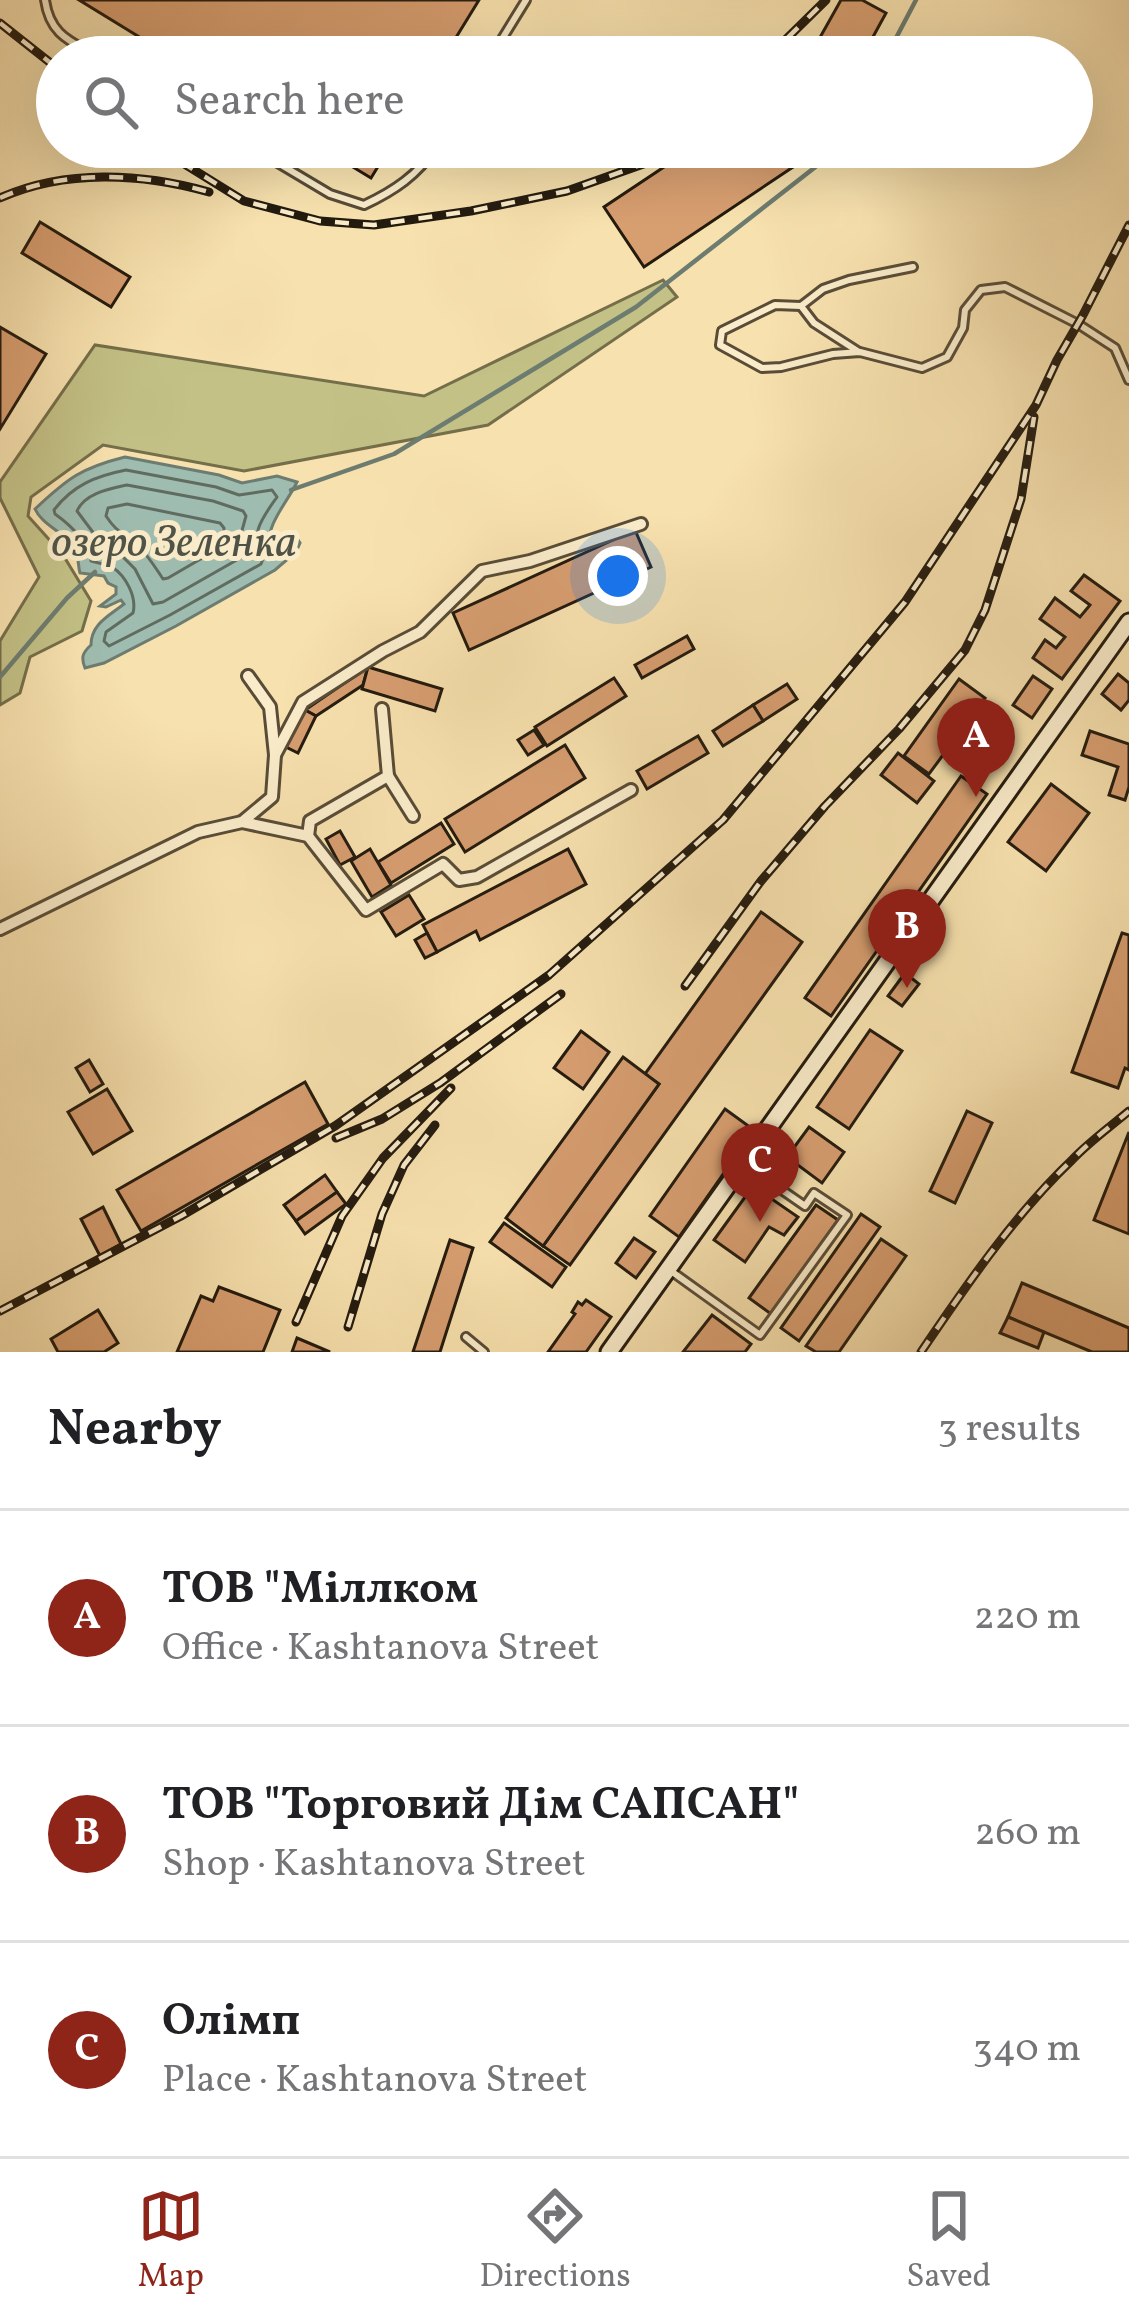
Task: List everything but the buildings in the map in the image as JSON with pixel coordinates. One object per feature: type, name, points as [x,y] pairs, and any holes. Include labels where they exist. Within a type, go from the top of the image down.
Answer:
[{"type":"street","points":[[275,754],[303,702],[420,632],[482,572],[530,562],[641,524]]},
{"type":"street","points":[[609,1352],[1129,622]]},
{"type":"street","points":[[0,929],[198,832],[242,821],[272,797],[275,754],[270,707],[248,676]]},
{"type":"street","points":[[382,709],[388,776],[413,816]]},
{"type":"street","points":[[308,836],[310,821],[388,776]]},
{"type":"street","points":[[242,821],[308,836],[366,910],[443,864],[459,880],[477,878],[631,790]]},
{"type":"lane","points":[[45,0],[48,19],[62,36]]},
{"type":"lane","points":[[504,36],[526,0]]},
{"type":"lane","points":[[286,168],[331,194],[364,206],[422,168]]},
{"type":"lane","points":[[860,352],[762,368],[720,345],[722,332],[775,305],[801,306],[823,289],[913,267]]},
{"type":"lane","points":[[801,306],[814,323],[860,352],[922,368],[947,357],[963,328],[965,310],[981,290],[1005,287],[1114,348],[1129,380]]},
{"type":"lane","points":[[668,1269],[760,1335],[847,1215],[814,1193],[805,1206],[779,1188]]},
{"type":"lane","points":[[466,1337],[484,1352]]},
{"type":"shaded area","points":[[663,280],[677,297],[488,425],[244,471],[103,445],[31,497],[28,516],[63,555],[91,601],[82,631],[30,657],[20,693],[0,705],[0,641],[39,577],[0,498],[0,482],[95,345],[424,396]]},
{"type":"water","name":"озеро Зеленка","points":[[125,457],[242,483],[277,476],[297,482],[274,522],[269,548],[294,534],[300,543],[275,570],[176,626],[85,668],[83,656],[94,631],[124,604],[121,600],[100,606],[116,594],[116,587],[104,576],[80,573],[73,546],[35,509],[76,475]]},
{"type":"waterway","points":[[897,36],[916,0]]},
{"type":"waterway","points":[[291,490],[394,454],[636,307],[814,168]]},
{"type":"waterway","points":[[0,677],[95,572]]},
{"type":"railway","points":[[789,36],[826,0]]},
{"type":"railway","points":[[0,23],[36,51]]},
{"type":"railway","points":[[191,168],[244,201],[320,221],[374,225],[567,191],[632,168]]},
{"type":"railway","points":[[0,198],[51,182],[104,177],[209,192]]},
{"type":"railway","points":[[0,1311],[181,1216],[335,1126],[549,975],[723,820],[905,602],[1036,405],[1129,225]]},
{"type":"railway","points":[[685,986],[761,881],[965,650],[985,610],[1021,499],[1034,417]]},
{"type":"railway","points":[[336,1138],[382,1119],[440,1083],[561,994]]},
{"type":"railway","points":[[296,1322],[342,1216],[383,1158],[451,1088]]},
{"type":"railway","points":[[921,1352],[1011,1227],[1079,1153],[1129,1111]]},
{"type":"railway","points":[[348,1327],[382,1214],[404,1165],[435,1125]]},
{"type":"place","name":"ТОВ \"Міллком","points":[[976,797]]},
{"type":"place","name":"ТОВ \"Торговий Дім САПСАН\"","points":[[907,988]]},
{"type":"place","name":"Олімп","points":[[760,1222]]}]
